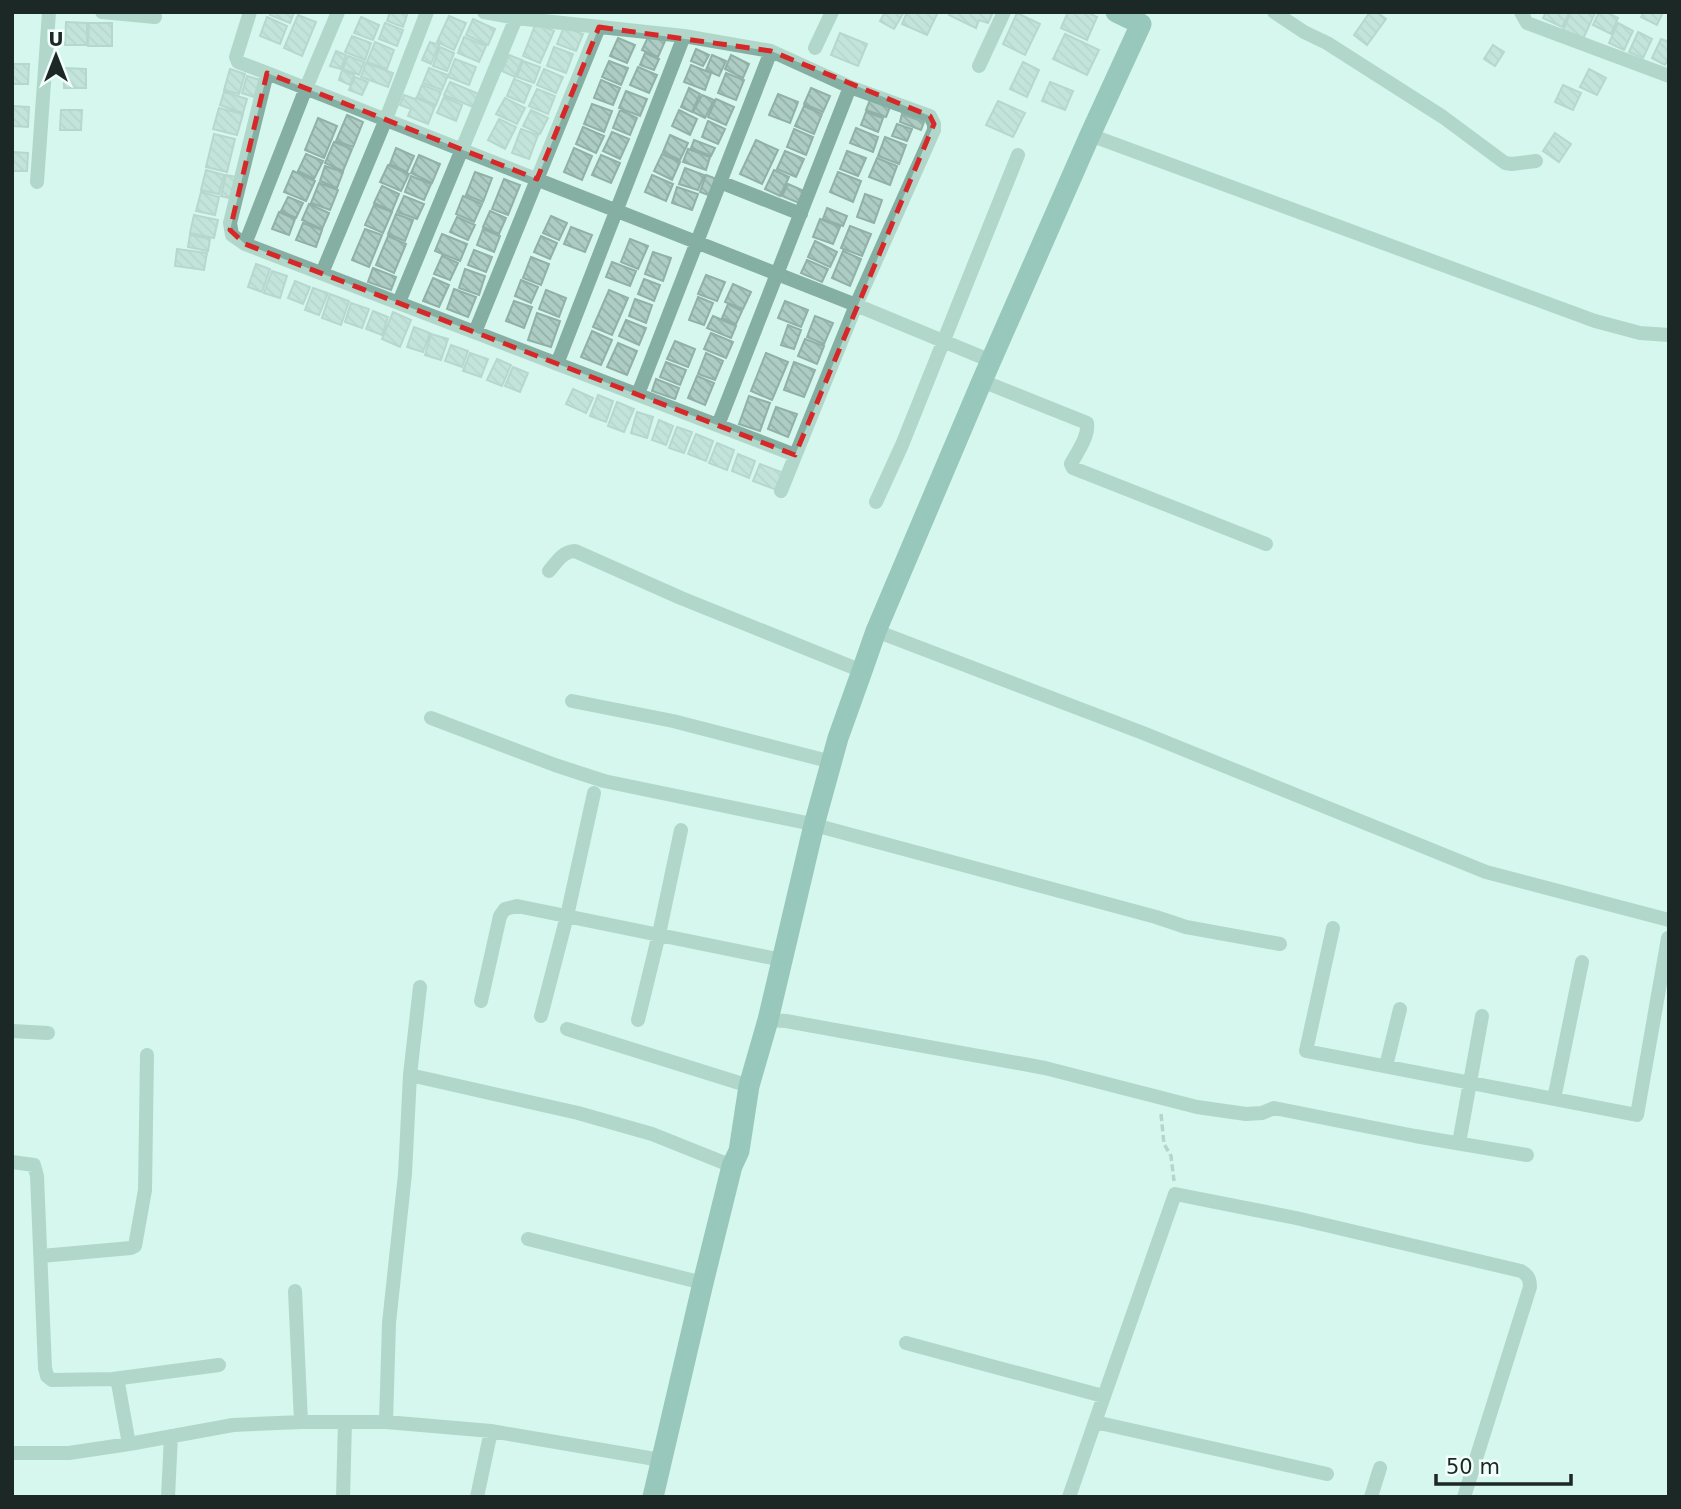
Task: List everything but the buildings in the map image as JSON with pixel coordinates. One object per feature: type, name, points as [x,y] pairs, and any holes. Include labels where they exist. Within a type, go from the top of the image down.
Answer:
[{"type":"street","points":[[37,182],[49,12]]},
{"type":"street","points":[[102,12],[155,17]]},
{"type":"street","points":[[250,12],[236,57],[243,65],[617,210],[962,349],[985,367],[1087,423],[1089,427],[1071,464],[1073,468],[1265,544]]},
{"type":"street","points":[[245,244],[338,12]]},
{"type":"street","points":[[322,273],[427,12]]},
{"type":"street","points":[[484,12],[516,18],[684,36],[771,51],[850,87],[930,116],[934,130],[856,305],[781,491]]},
{"type":"street","points":[[815,48],[832,12]]},
{"type":"street","points":[[979,66],[1004,12]]},
{"type":"street","points":[[1274,12],[1443,117],[1505,163],[1536,161]]},
{"type":"street","points":[[1521,12],[1527,23],[1669,76]]},
{"type":"street","points":[[653,1497],[694,1280],[739,1151],[749,1087],[777,1021],[782,960],[813,825],[819,759],[838,738],[850,666],[886,635],[985,367],[1090,135],[1131,17]]},
{"type":"street","points":[[399,302],[516,18]]},
{"type":"street","points":[[475,332],[599,27]]},
{"type":"street","points":[[557,363],[684,36]]},
{"type":"street","points":[[638,394],[771,51]]},
{"type":"street","points":[[267,73],[230,223],[232,235],[245,244],[796,455]]},
{"type":"street","points":[[718,425],[850,87]]},
{"type":"street","points":[[1090,135],[1595,321],[1640,333],[1669,335]]},
{"type":"street","points":[[876,502],[902,446],[1018,155]]},
{"type":"street","points":[[720,182],[801,214]]},
{"type":"street","points":[[549,570],[569,551],[575,551],[681,598],[850,666]]},
{"type":"street","points":[[886,635],[1143,733],[1486,872],[1669,920]]},
{"type":"street","points":[[572,701],[673,720],[819,759]]},
{"type":"street","points":[[431,718],[555,765],[604,780],[813,825],[1186,927],[1280,944]]},
{"type":"street","points":[[541,1016],[567,916],[594,793]]},
{"type":"street","points":[[638,1020],[681,830]]},
{"type":"street","points":[[481,1001],[500,916],[505,909],[517,906],[782,960]]},
{"type":"street","points":[[1333,929],[1306,1051],[1637,1115],[1668,938]]},
{"type":"street","points":[[1554,1099],[1582,962]]},
{"type":"street","points":[[386,1422],[389,1323],[405,1174],[410,1075],[420,987]]},
{"type":"street","points":[[1385,1066],[1400,1009]]},
{"type":"street","points":[[1459,1143],[1482,1016]]},
{"type":"street","points":[[777,1021],[1045,1068],[1197,1107],[1246,1114],[1262,1113],[1275,1108],[1527,1154]]},
{"type":"street","points":[[567,1029],[749,1087]]},
{"type":"street","points":[[12,1031],[48,1033]]},
{"type":"street","points":[[41,1256],[135,1246],[145,1191],[147,1055]]},
{"type":"street","points":[[410,1075],[578,1113],[652,1134],[732,1166]]},
{"type":"street","points":[[12,1162],[34,1165],[37,1176],[47,1376],[52,1380],[113,1379],[219,1364]]},
{"type":"street","points":[[1069,1497],[1175,1194],[1296,1218],[1521,1271],[1527,1275],[1530,1287],[1464,1497]]},
{"type":"street","points":[[528,1239],[694,1280]]},
{"type":"street","points":[[295,1291],[301,1422]]},
{"type":"street","points":[[906,1343],[1103,1396]]},
{"type":"street","points":[[113,1379],[118,1383],[129,1444]]},
{"type":"street","points":[[343,1497],[345,1422]]},
{"type":"street","points":[[12,1454],[69,1453],[233,1424],[386,1422],[491,1431],[661,1460]]},
{"type":"street","points":[[1095,1422],[1327,1474]]},
{"type":"street","points":[[477,1497],[491,1431]]},
{"type":"street","points":[[168,1497],[171,1436]]},
{"type":"street","points":[[1371,1497],[1380,1468]]},
{"type":"path","points":[[1160,1098],[1161,1130],[1164,1144],[1171,1156],[1175,1194]]},
{"type":"highlighted area","points":[[599,27],[771,51],[930,116],[934,124],[795,455],[245,244],[230,230],[267,73],[537,179]]}]
